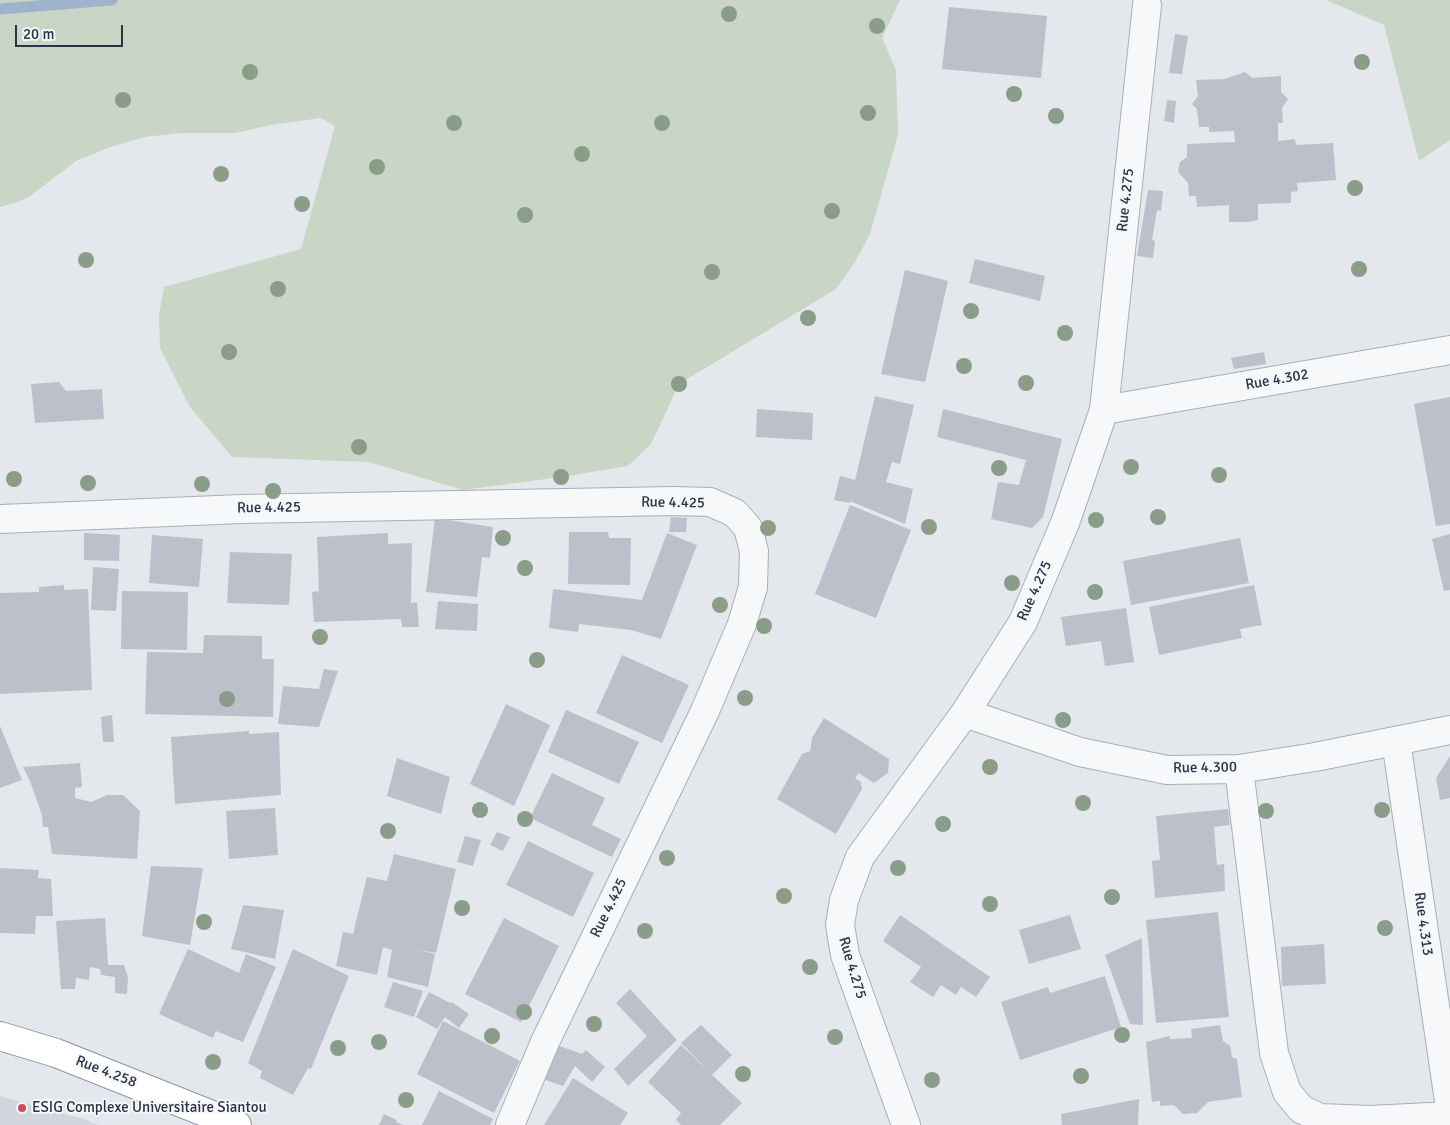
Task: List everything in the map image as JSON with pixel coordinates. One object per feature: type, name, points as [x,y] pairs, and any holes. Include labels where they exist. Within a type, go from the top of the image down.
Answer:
[{"type":"highway","name":"Rue 4.258","points":[[0,1036],[56,1054],[237,1125]]},
{"type":"street","name":"Rue 4.275","points":[[906,1125],[845,954],[840,925],[844,900],[860,857],[965,713],[1022,622],[1065,523],[1104,410],[1147,5]]},
{"type":"street","name":"Rue 4.302","points":[[1104,410],[1450,350]]},
{"type":"street","name":"Rue 4.425","points":[[0,520],[241,509],[674,501],[710,502],[735,513],[748,528],[754,551],[753,587],[742,624],[705,711],[545,1042],[510,1125]]},
{"type":"street","name":"Rue 4.300","points":[[965,713],[1080,752],[1167,770],[1240,768],[1315,757],[1450,730]]},
{"type":"street","name":"Rue 4.313","points":[[1396,741],[1450,1108]]},
{"type":"street","points":[[1240,768],[1274,1053],[1288,1092],[1300,1109],[1320,1118],[1370,1120],[1450,1116]]},
{"type":"shaded area","name":"ESIG Complexe Universitaire Siantou","points":[[0,1096],[87,1120],[98,1125],[0,1125]]},
{"type":"green space","points":[[0,0],[900,0],[882,38],[896,70],[898,135],[870,234],[855,262],[836,289],[679,384],[651,444],[628,466],[463,490],[369,462],[232,457],[190,407],[160,348],[159,315],[164,287],[301,249],[335,126],[321,118],[270,125],[236,133],[180,133],[145,137],[110,147],[76,161],[30,196],[18,202],[0,207]]},
{"type":"green space","points":[[1326,0],[1450,0],[1450,140],[1419,161],[1384,25]]},
{"type":"building","points":[[949,7],[1047,16],[1041,78],[942,69]]},
{"type":"building","points":[[1175,34],[1188,36],[1182,74],[1169,73]]},
{"type":"building","points":[[1245,72],[1252,78],[1281,76],[1281,92],[1288,99],[1282,108],[1283,123],[1278,123],[1278,141],[1295,139],[1296,145],[1333,143],[1336,180],[1297,183],[1298,191],[1291,192],[1291,203],[1258,204],[1258,220],[1229,222],[1229,205],[1197,207],[1196,196],[1189,196],[1188,183],[1178,172],[1180,162],[1187,157],[1187,144],[1235,142],[1234,131],[1209,132],[1209,127],[1199,127],[1197,109],[1192,104],[1198,96],[1196,80],[1224,79]]},
{"type":"building","points":[[1167,100],[1176,101],[1174,123],[1164,121]]},
{"type":"building","points":[[1148,190],[1163,191],[1161,211],[1157,210],[1152,240],[1155,241],[1153,258],[1137,256]]},
{"type":"building","points":[[975,259],[1045,276],[1040,301],[969,283]]},
{"type":"building","points":[[905,270],[948,281],[925,382],[881,374]]},
{"type":"building","points":[[1264,352],[1266,364],[1234,369],[1231,358]]},
{"type":"building","points":[[59,382],[66,391],[102,389],[104,419],[35,423],[31,384]]},
{"type":"building","points":[[875,396],[914,405],[900,464],[892,462],[886,482],[913,489],[905,524],[850,501],[850,503],[834,500],[840,476],[855,480]]},
{"type":"building","points":[[1450,397],[1450,524],[1436,526],[1414,404]]},
{"type":"building","points":[[757,409],[813,413],[812,440],[756,437]]},
{"type":"building","points":[[943,409],[1062,439],[1043,517],[1032,528],[991,519],[998,482],[1019,485],[1026,460],[937,437]]},
{"type":"building","points":[[850,505],[911,530],[876,618],[815,594]]},
{"type":"building","points":[[671,517],[687,518],[686,532],[669,532]]},
{"type":"building","points":[[435,518],[493,527],[490,558],[482,557],[477,597],[426,592]]},
{"type":"building","points":[[569,532],[608,532],[609,538],[631,538],[630,585],[568,584]]},
{"type":"building","points":[[84,533],[120,535],[119,561],[84,560]]},
{"type":"building","points":[[388,533],[388,544],[412,543],[411,603],[417,602],[419,627],[402,627],[401,619],[314,622],[312,592],[319,591],[317,537]]},
{"type":"building","points":[[667,533],[697,545],[661,639],[631,630],[579,624],[578,632],[549,628],[553,589],[642,600]]},
{"type":"building","points":[[1450,534],[1450,590],[1444,591],[1432,539]]},
{"type":"building","points":[[152,535],[203,539],[199,587],[149,583]]},
{"type":"building","points":[[1240,538],[1249,583],[1131,605],[1123,561]]},
{"type":"building","points":[[230,552],[292,554],[289,605],[227,603]]},
{"type":"building","points":[[93,567],[119,569],[116,611],[91,610]]},
{"type":"building","points":[[64,585],[64,590],[88,589],[92,690],[0,694],[0,593],[39,592],[39,587]]},
{"type":"building","points":[[1254,585],[1262,625],[1240,629],[1242,638],[1159,655],[1149,607]]},
{"type":"building","points":[[122,591],[188,592],[187,650],[121,649]]},
{"type":"building","points":[[438,601],[478,604],[477,631],[435,629]]},
{"type":"building","points":[[1126,608],[1134,662],[1105,666],[1101,641],[1066,646],[1061,617]]},
{"type":"building","points":[[204,635],[262,636],[262,659],[274,659],[273,717],[145,714],[147,652],[203,653]]},
{"type":"building","points":[[622,655],[689,685],[662,743],[596,713]]},
{"type":"building","points":[[324,669],[338,671],[319,727],[278,724],[283,686],[319,689]]},
{"type":"building","points":[[506,704],[550,725],[514,806],[470,784]]},
{"type":"building","points":[[566,710],[639,742],[619,784],[548,752]]},
{"type":"building","points":[[112,715],[114,742],[103,742],[101,717]]},
{"type":"building","points":[[824,718],[889,759],[888,773],[874,783],[859,773],[855,778],[861,782],[862,789],[836,834],[777,799],[802,754],[810,751],[812,738]]},
{"type":"building","points":[[0,726],[22,780],[0,788]]},
{"type":"building","points":[[249,731],[249,734],[279,732],[281,795],[175,804],[171,737]]},
{"type":"building","points":[[1450,756],[1450,798],[1440,800],[1436,778]]},
{"type":"building","points":[[397,758],[450,777],[441,814],[387,796]]},
{"type":"building","points":[[80,763],[82,787],[75,788],[75,798],[91,802],[107,795],[123,795],[140,811],[137,859],[52,854],[48,827],[43,827],[42,815],[23,767]]},
{"type":"building","points":[[552,773],[605,798],[592,825],[621,839],[612,857],[530,818]]},
{"type":"building","points":[[275,808],[278,855],[229,859],[226,811]]},
{"type":"building","points":[[1228,809],[1230,825],[1214,827],[1217,865],[1224,864],[1225,891],[1155,898],[1152,861],[1160,860],[1156,816]]},
{"type":"building","points":[[497,832],[510,837],[503,851],[490,845]]},
{"type":"building","points":[[465,836],[481,840],[473,866],[457,862]]},
{"type":"building","points":[[528,841],[594,873],[573,917],[506,885]]},
{"type":"building","points":[[394,854],[456,869],[436,953],[416,949],[435,954],[428,987],[387,977],[392,950],[383,947],[377,975],[336,966],[343,932],[353,934],[367,877],[387,881]]},
{"type":"building","points":[[151,866],[203,868],[190,945],[142,936]]},
{"type":"building","points":[[0,868],[39,870],[38,878],[51,879],[53,916],[36,916],[35,934],[0,933]]},
{"type":"building","points":[[243,905],[284,910],[275,959],[231,949]]},
{"type":"building","points":[[1218,912],[1229,1017],[1156,1023],[1146,920]]},
{"type":"building","points":[[900,915],[990,977],[976,997],[961,987],[956,995],[941,985],[933,997],[910,982],[921,967],[883,941]]},
{"type":"building","points":[[1070,915],[1081,949],[1029,964],[1019,930]]},
{"type":"building","points":[[105,918],[108,965],[124,965],[128,977],[127,994],[115,993],[115,977],[101,975],[100,969],[90,967],[89,980],[76,978],[75,989],[61,989],[56,921]]},
{"type":"building","points":[[504,918],[559,946],[521,1022],[465,994]]},
{"type":"building","points":[[1142,938],[1143,1025],[1130,1024],[1105,955]]},
{"type":"building","points":[[1324,944],[1326,984],[1282,986],[1281,947]]},
{"type":"building","points":[[188,949],[239,973],[246,954],[276,967],[243,1042],[216,1031],[213,1038],[159,1014]]},
{"type":"building","points":[[293,949],[349,976],[311,1069],[308,1068],[293,1095],[260,1078],[262,1071],[248,1063]]},
{"type":"building","points":[[1105,976],[1121,1027],[1020,1060],[1001,1002],[1048,987],[1050,993]]},
{"type":"building","points":[[393,982],[423,991],[414,1017],[384,1007]]},
{"type":"building","points":[[630,989],[677,1040],[628,1086],[614,1069],[647,1036],[616,1003]]},
{"type":"building","points":[[429,992],[450,1003],[452,1002],[469,1014],[459,1028],[445,1017],[437,1029],[416,1017]]},
{"type":"building","points":[[443,1021],[520,1061],[494,1113],[417,1074]]},
{"type":"building","points":[[701,1025],[732,1055],[712,1075],[742,1103],[720,1125],[681,1125],[676,1120],[681,1113],[648,1082],[681,1045],[711,1073],[681,1043]]},
{"type":"building","points":[[1220,1025],[1223,1041],[1230,1046],[1232,1057],[1237,1059],[1242,1097],[1208,1102],[1197,1113],[1183,1114],[1174,1105],[1160,1106],[1160,1101],[1152,1102],[1146,1042],[1170,1036],[1170,1039],[1192,1038],[1191,1029]]},
{"type":"building","points":[[551,1043],[582,1054],[586,1050],[605,1067],[592,1082],[575,1066],[563,1086],[534,1076]]},
{"type":"building","points":[[573,1078],[628,1113],[620,1125],[544,1125]]},
{"type":"building","points":[[439,1091],[493,1119],[490,1125],[422,1125]]},
{"type":"building","points":[[1139,1099],[1138,1125],[1062,1125],[1061,1114]]},
{"type":"building","points":[[384,1114],[397,1120],[396,1122],[403,1125],[379,1125]]},
{"type":"waterway","points":[[0,9],[112,0]]},
{"type":"place","name":"ESIG Complexe Universitaire Siantou","points":[[22,1108]]}]
